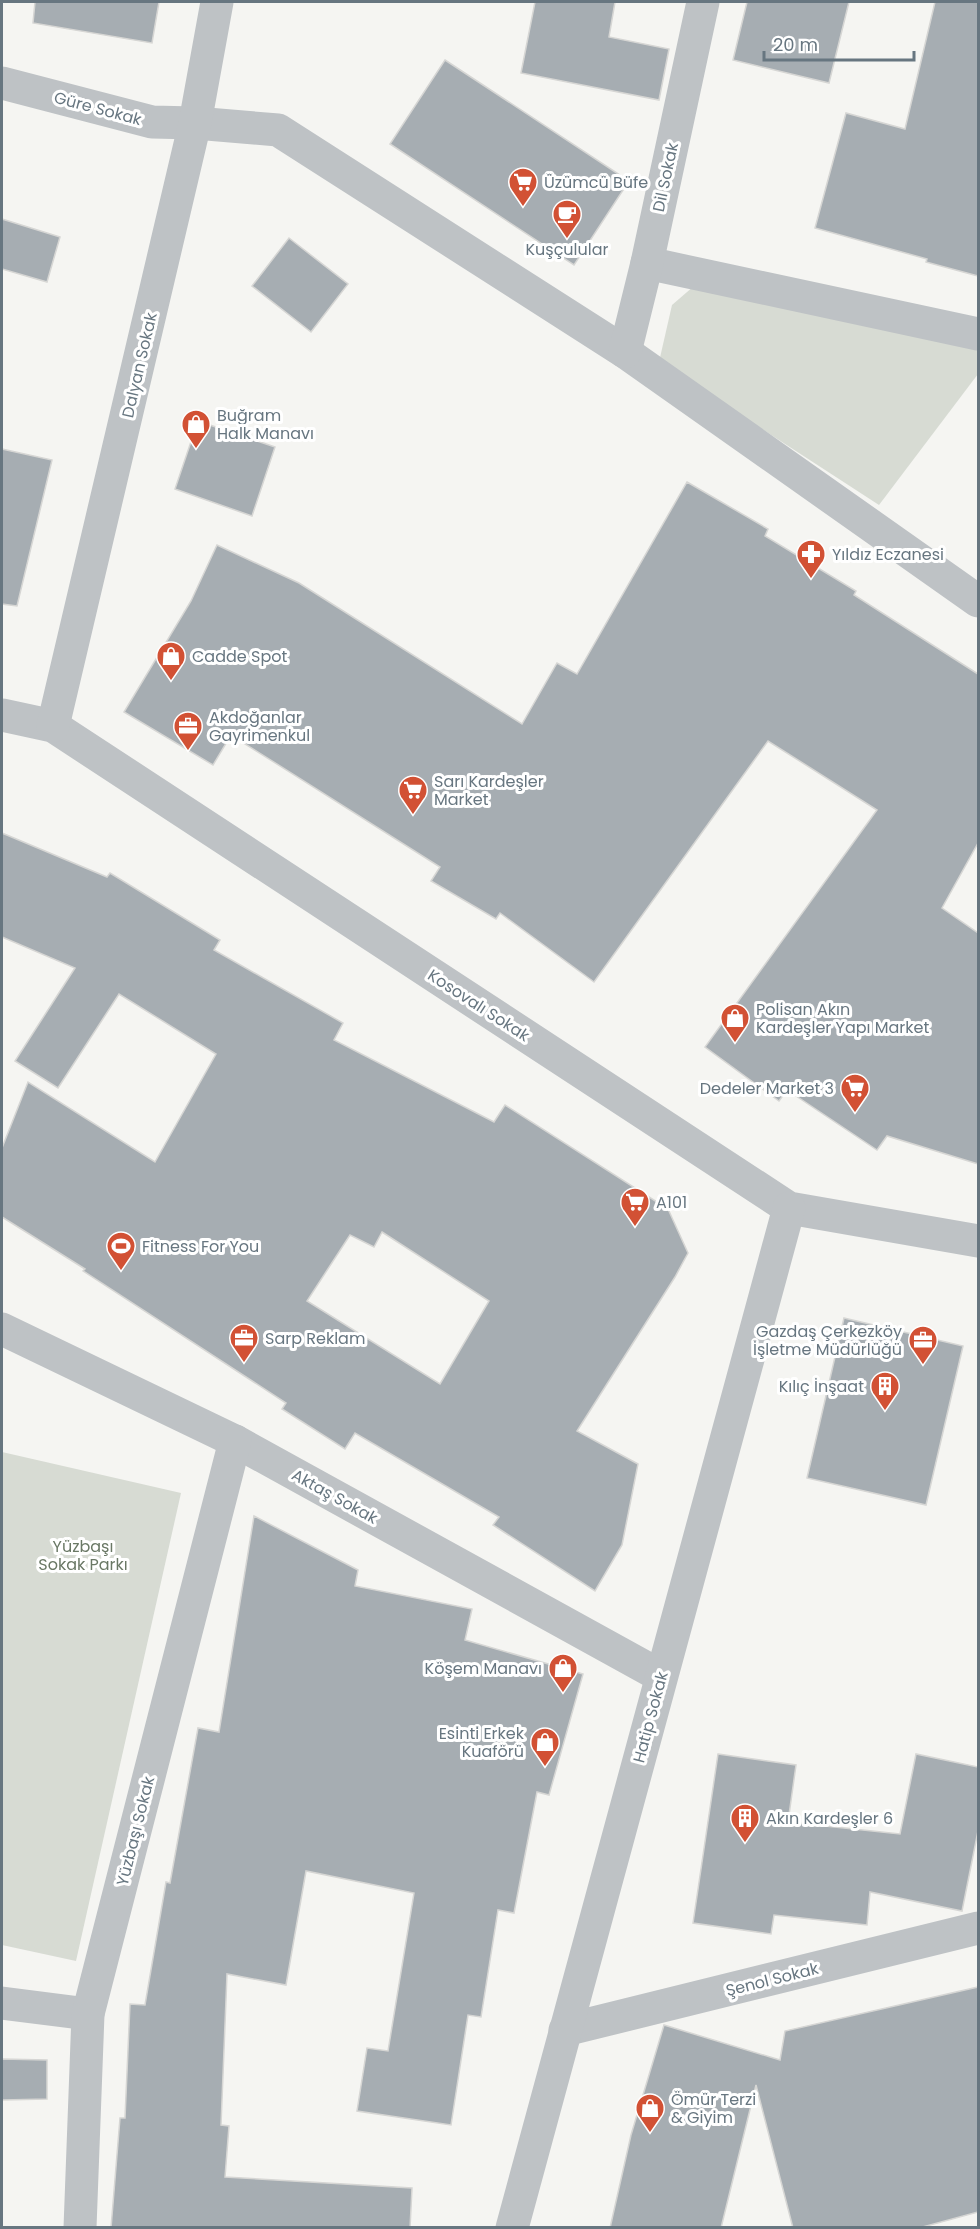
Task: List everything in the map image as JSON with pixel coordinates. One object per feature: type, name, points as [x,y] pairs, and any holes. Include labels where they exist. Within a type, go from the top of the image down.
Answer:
[{"type":"street","name":"Dalyan Sokak","points":[[53,726],[195,123],[217,2]]},
{"type":"street","name":"Dil Sokak","points":[[625,352],[703,2]]},
{"type":"street","name":"Güre Sokak","points":[[2,83],[152,122],[278,130],[625,352],[978,601]]},
{"type":"street","points":[[646,263],[978,334]]},
{"type":"street","name":"Kosovalı Sokak","points":[[2,715],[53,726],[789,1208],[978,1241]]},
{"type":"street","name":"Hatip Sokak","points":[[512,2228],[789,1208]]},
{"type":"street","name":"Aktaş Sokak","points":[[2,1329],[235,1441],[661,1676]]},
{"type":"street","name":"Yüzbaşı Sokak","points":[[80,2228],[88,2014],[235,1441]]},
{"type":"street","name":"Şenol Sokak","points":[[565,2030],[978,1928]]},
{"type":"street","points":[[2,2003],[88,2014]]},
{"type":"green space","points":[[694,286],[978,349],[978,374],[879,505],[659,362],[672,305]]},
{"type":"green space","name":"Yüzbaşı Sokak Parkı","points":[[2,1452],[181,1493],[76,1961],[2,1945]]},
{"type":"building","points":[[35,2],[159,2],[152,43],[33,23]]},
{"type":"building","points":[[535,2],[615,2],[609,37],[669,49],[659,100],[521,73]]},
{"type":"building","points":[[747,2],[849,2],[829,83],[733,60]]},
{"type":"building","points":[[935,2],[978,2],[978,276],[926,262],[927,259],[815,228],[846,113],[905,129]]},
{"type":"building","points":[[445,60],[629,181],[574,265],[390,144]]},
{"type":"building","points":[[2,219],[60,237],[47,282],[2,269]]},
{"type":"building","points":[[289,238],[348,284],[311,332],[252,286]]},
{"type":"building","points":[[198,421],[275,447],[252,516],[175,489]]},
{"type":"building","points":[[2,449],[52,460],[17,606],[2,604]]},
{"type":"building","points":[[687,482],[768,529],[765,536],[856,591],[854,595],[978,674],[978,843],[942,908],[978,933],[978,1164],[887,1136],[877,1150],[787,1090],[779,1101],[705,1047],[877,810],[768,741],[594,982],[500,913],[496,919],[431,881],[440,867],[231,735],[213,765],[124,712],[191,601],[217,545],[299,583],[522,724],[557,663],[577,674]]},
{"type":"building","points":[[2,833],[107,877],[110,873],[220,940],[214,950],[343,1023],[334,1040],[494,1122],[505,1105],[668,1209],[688,1253],[577,1431],[638,1464],[622,1545],[595,1591],[493,1525],[499,1517],[355,1433],[345,1449],[282,1409],[286,1403],[83,1271],[85,1269],[2,1217],[2,1148],[28,1082],[155,1162],[216,1054],[119,994],[58,1088],[15,1061],[75,968],[2,937]],"holes":[[[382,1232],[489,1301],[440,1384],[307,1301],[350,1235],[374,1247]]]},
{"type":"building","name":"Kılıç İnşaat","points":[[844,1318],[963,1346],[926,1505],[807,1478]]},
{"type":"building","points":[[254,1516],[358,1570],[355,1586],[472,1609],[465,1640],[583,1674],[549,1795],[537,1792],[514,1913],[498,1910],[481,2017],[468,2015],[451,2125],[357,2111],[367,2048],[388,2051],[414,1893],[306,1871],[286,1985],[227,1974],[221,2125],[229,2126],[225,2177],[412,2188],[410,2228],[111,2228],[120,2118],[125,2118],[130,2004],[145,2005],[166,1882],[170,1883],[198,1728],[219,1732]]},
{"type":"building","points":[[718,1754],[796,1765],[788,1822],[900,1834],[916,1754],[978,1767],[978,1831],[962,1911],[870,1892],[867,1925],[774,1915],[771,1934],[693,1923]]},
{"type":"building","points":[[978,1987],[978,2212],[919,2228],[793,2228],[756,2085],[721,2228],[610,2228],[631,2135],[664,2025],[780,2060],[785,2031]]},
{"type":"building","points":[[2,2059],[47,2060],[47,2099],[2,2100]]},
{"type":"place","name":"Üzümcü Büfe","points":[[523,208]]},
{"type":"place","name":"Kuşçulular","points":[[567,240]]},
{"type":"place","name":"Buğram Halk Manavı","points":[[196,450]]},
{"type":"place","name":"Yıldız Eczanesi","points":[[811,580]]},
{"type":"place","name":"Cadde Spot","points":[[171,682]]},
{"type":"place","name":"Akdoğanlar Gayrimenkul","points":[[188,752]]},
{"type":"place","name":"Sarı Kardeşler Market","points":[[413,816]]},
{"type":"place","name":"Polisan Akın Kardeşler Yapı Market","points":[[735,1044]]},
{"type":"place","name":"Dedeler Market 3","points":[[855,1114]]},
{"type":"place","name":"A101","points":[[635,1228]]},
{"type":"place","name":"Fitness For You","points":[[121,1272]]},
{"type":"place","name":"Sarp Reklam","points":[[244,1364]]},
{"type":"place","name":"Gazdaş Çerkezköy İşletme Müdürlüğü","points":[[923,1366]]},
{"type":"place","name":"Kılıç İnşaat","points":[[885,1412]]},
{"type":"place","name":"Köşem Manavı","points":[[563,1694]]},
{"type":"place","name":"Esinti Erkek Kuaförü","points":[[545,1768]]},
{"type":"place","name":"Akın Kardeşler 6","points":[[745,1844]]},
{"type":"place","name":"Ömür Terzi & Giyim","points":[[650,2134]]}]
